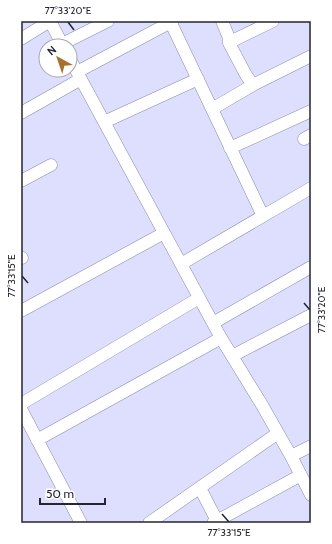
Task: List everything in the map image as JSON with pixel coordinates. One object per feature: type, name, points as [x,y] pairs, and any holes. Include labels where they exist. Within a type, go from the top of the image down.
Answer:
[{"type":"street","points":[[21,39],[50,21],[58,38]]},
{"type":"street","points":[[75,38],[108,21]]},
{"type":"street","points":[[21,114],[79,75],[171,21],[263,216]]},
{"type":"street","points":[[222,21],[246,76],[253,85]]},
{"type":"street","points":[[230,42],[273,21]]},
{"type":"street","points":[[212,109],[253,85],[311,56]]},
{"type":"street","points":[[79,75],[213,323],[278,433],[311,495]]},
{"type":"street","points":[[104,122],[198,79]]},
{"type":"street","points":[[230,148],[311,110]]},
{"type":"street","points":[[21,181],[51,165]]},
{"type":"street","points":[[181,264],[311,188]]},
{"type":"street","points":[[21,310],[164,233]]},
{"type":"street","points":[[213,323],[311,267]]},
{"type":"street","points":[[21,404],[200,298]]},
{"type":"street","points":[[232,356],[311,314]]},
{"type":"street","points":[[37,440],[222,338]]},
{"type":"street","points":[[21,409],[81,523]]},
{"type":"street","points":[[149,523],[278,433]]},
{"type":"street","points":[[291,456],[311,446]]},
{"type":"street","points":[[200,488],[216,522],[301,475]]}]
